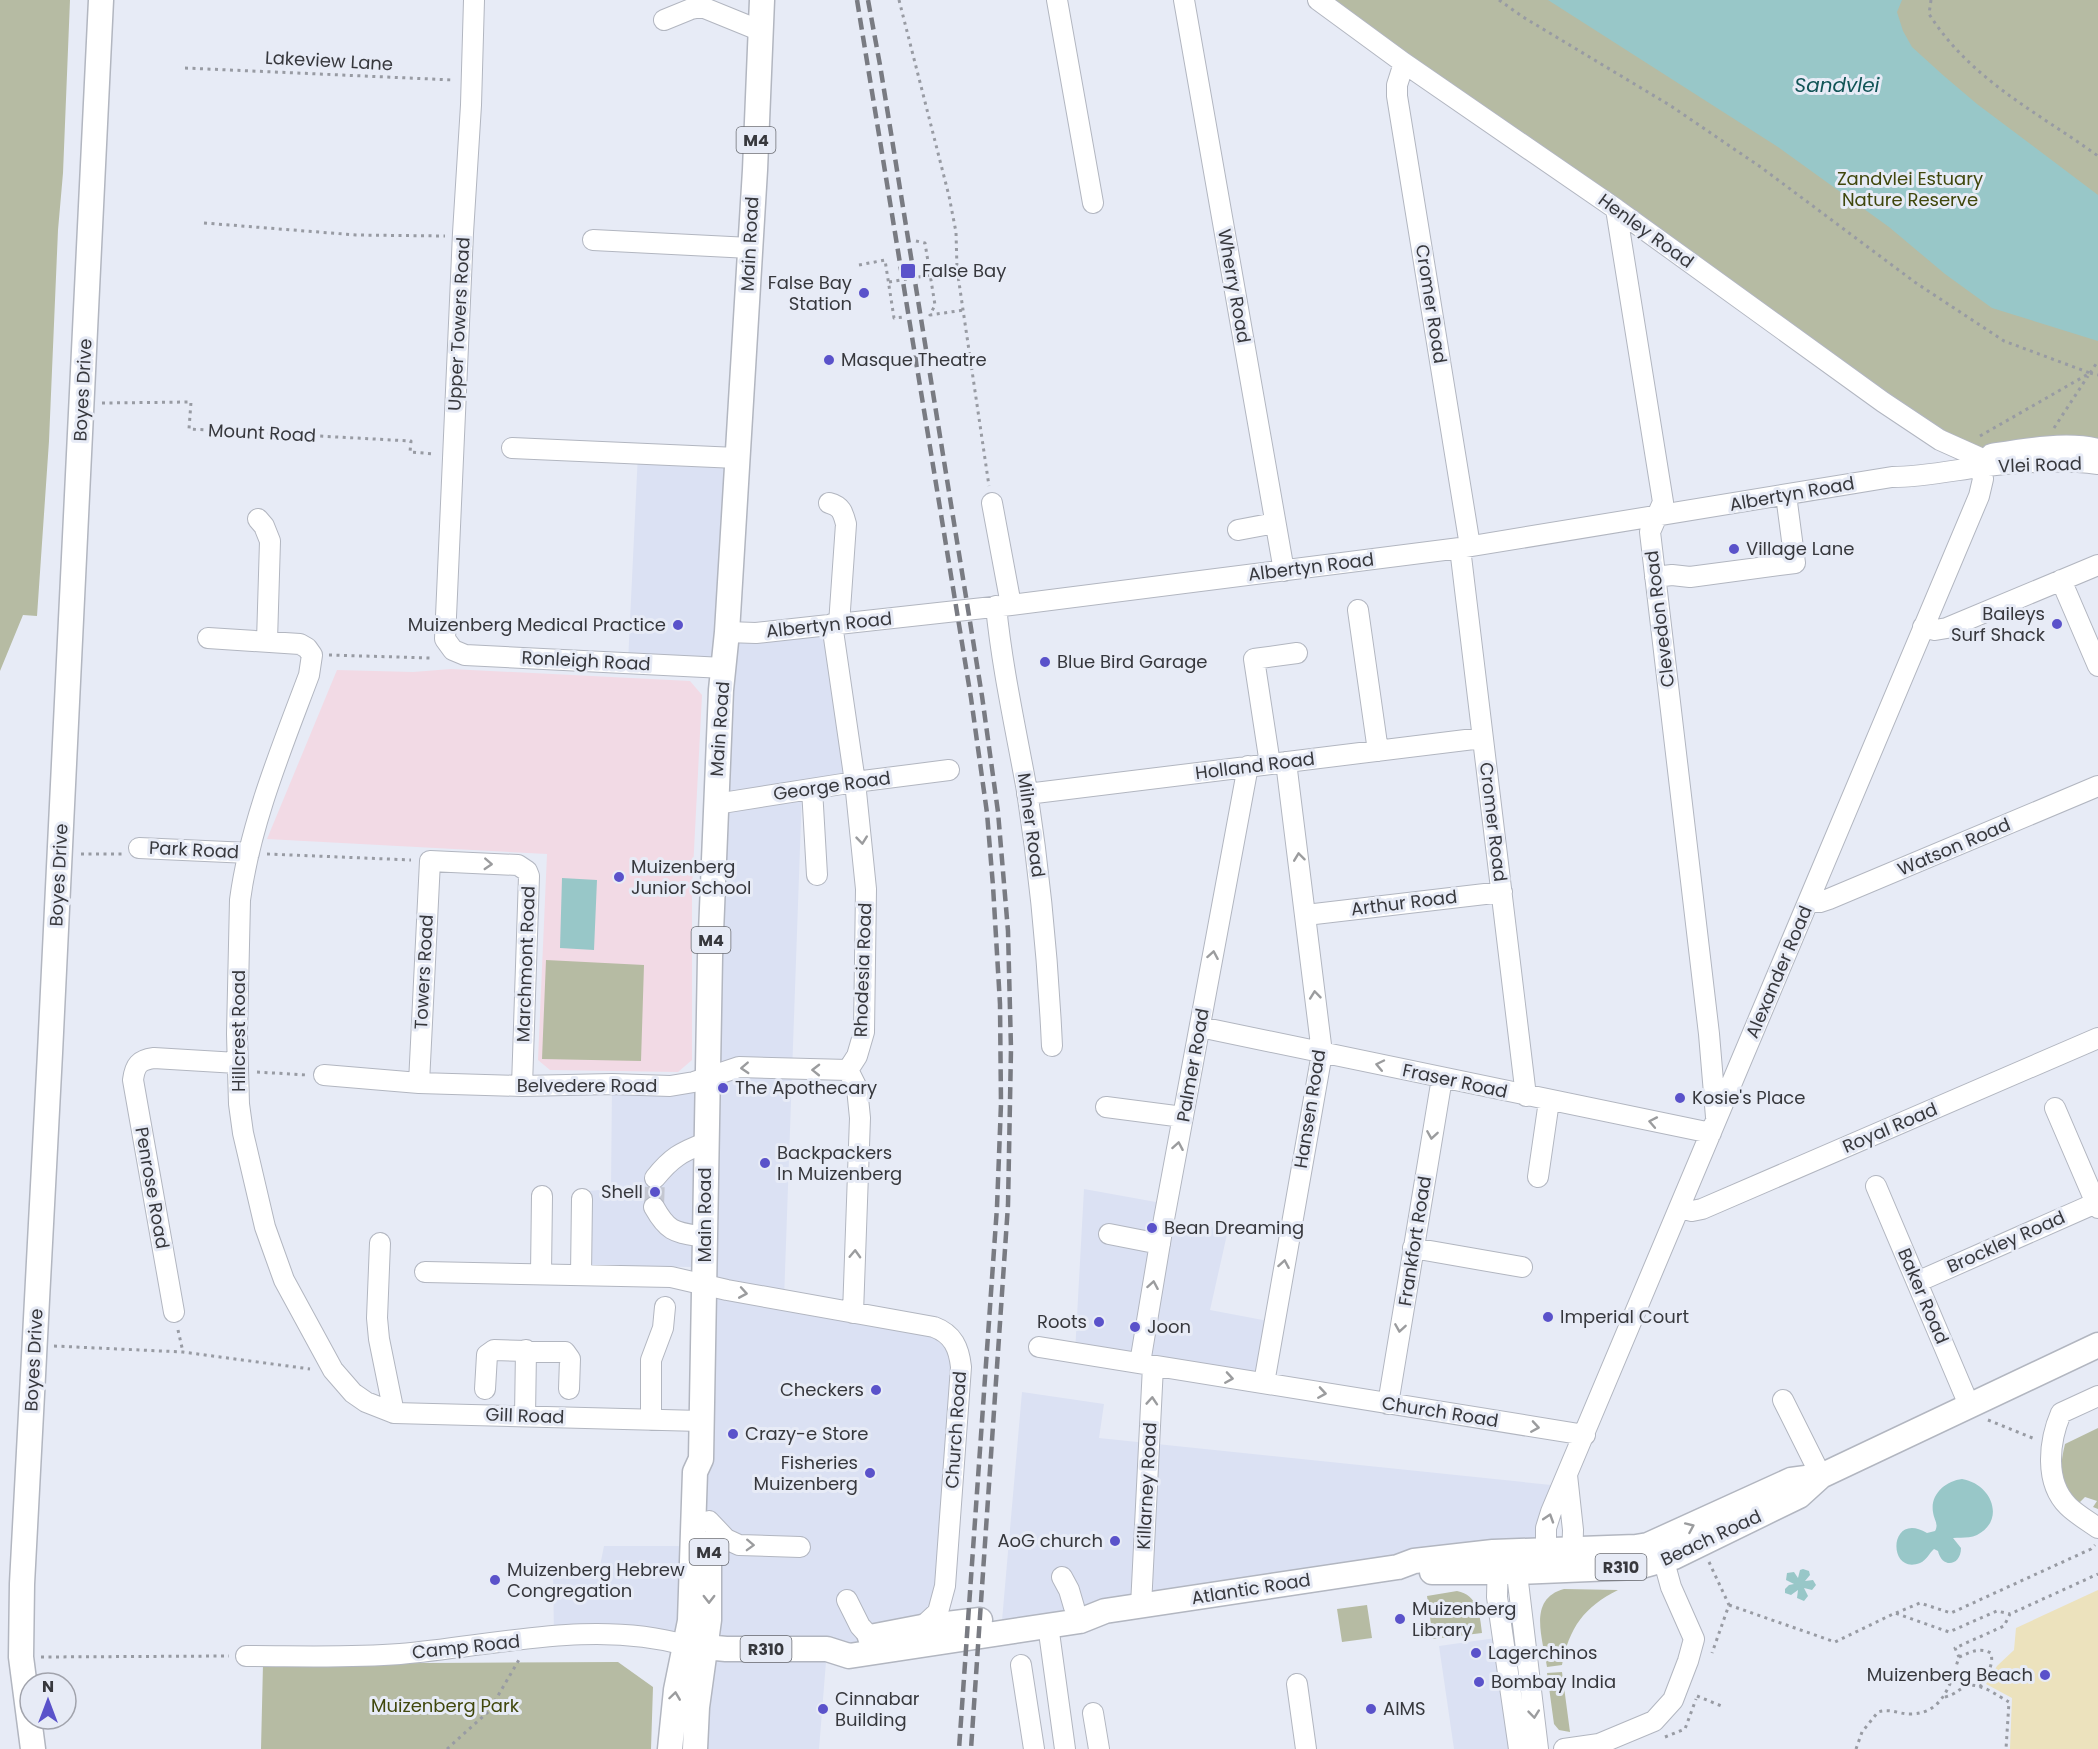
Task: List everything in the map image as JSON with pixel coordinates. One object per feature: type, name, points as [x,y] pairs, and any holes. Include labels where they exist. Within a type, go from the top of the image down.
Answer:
[{"type":"main road","name":"Boyes Drive","points":[[33,1749],[21,1657],[21,1605],[101,0]]},
{"type":"main road","name":"Main Road","points":[[695,1749],[697,1707],[695,1646],[690,1610],[694,1472],[701,1459],[705,1143],[716,804],[721,690],[727,632],[737,458],[753,311],[754,276],[750,248],[762,0]]},
{"type":"main road","name":"Beach Road","points":[[1398,1567],[1414,1561],[1507,1562],[1572,1559],[1636,1547],[1661,1551],[1799,1496],[1821,1476],[1978,1412],[2098,1345]]},
{"type":"main road","name":"Main Road","points":[[670,1749],[676,1690],[709,1620],[709,1471],[701,1459]]},
{"type":"main road","name":"Atlantic Road","points":[[695,1646],[827,1649],[849,1656],[1080,1621],[1105,1611],[1398,1567]]},
{"type":"main road","name":"Atlantic Road","points":[[827,1649],[849,1641],[922,1628],[1074,1607],[1105,1611]]},
{"type":"street","name":"Upper Towers Road","points":[[441,652],[444,633],[472,81],[474,0]]},
{"type":"street","points":[[1057,0],[1093,203]]},
{"type":"street","name":"Wherry Road","points":[[1184,0],[1284,571]]},
{"type":"street","name":"Henley Road","points":[[1318,0],[1404,63],[1616,209],[1883,402],[1979,462]]},
{"type":"street","points":[[664,21],[691,9],[702,7],[761,31]]},
{"type":"street","name":"Cromer Road","points":[[1404,63],[1397,86],[1397,96],[1465,547],[1482,738],[1526,1096]]},
{"type":"street","name":"Clevedon Road","points":[[1616,209],[1663,502],[1650,532],[1709,1034],[1713,1126]]},
{"type":"street","points":[[593,240],[750,248]]},
{"type":"street","name":"Vlei Road","points":[[1997,453],[2055,447],[2098,449]]},
{"type":"street","points":[[512,448],[737,458]]},
{"type":"street","name":"Albertyn Road","points":[[727,632],[756,633],[1004,605],[1465,547],[1892,477],[1912,468],[1979,462],[1997,453]]},
{"type":"street","name":"Vlei Road","points":[[1979,462],[2055,461],[2098,464]]},
{"type":"street","name":"Alexander Road","points":[[1546,1561],[1546,1528],[1551,1512],[1979,496],[1983,478],[1979,462]]},
{"type":"street","points":[[1655,577],[1672,575],[1690,577],[1795,563],[1786,495]]},
{"type":"street","name":"Rhodesia Road","points":[[829,503],[841,510],[846,524],[836,624],[866,889],[864,1032],[857,1056],[848,1071]]},
{"type":"street","name":"Milner Road","points":[[992,503],[1027,794],[1043,904],[1052,1046]]},
{"type":"street","points":[[258,519],[264,526],[270,541],[267,641]]},
{"type":"street","points":[[1238,531],[1275,523]]},
{"type":"street","points":[[1923,627],[1935,630],[1947,628],[2098,565]]},
{"type":"street","points":[[2061,580],[2098,666]]},
{"type":"street","points":[[1358,610],[1378,751]]},
{"type":"street","points":[[208,638],[300,644],[312,654]]},
{"type":"street","name":"Ronleigh Road","points":[[441,652],[724,668]]},
{"type":"street","name":"Hansen Road","points":[[1264,1383],[1322,1053],[1306,915],[1278,763],[1254,659],[1297,653]]},
{"type":"street","name":"Hillcrest Road","points":[[312,654],[309,675],[250,847],[240,900],[237,1063],[239,1104],[243,1133],[272,1250],[297,1305],[333,1370],[353,1393]]},
{"type":"street","name":"Holland Road","points":[[1027,794],[1482,738]]},
{"type":"street","name":"Palmer Road","points":[[1146,1364],[1160,1244],[1248,766]]},
{"type":"street","name":"George Road","points":[[716,804],[855,782],[949,771]]},
{"type":"street","name":"Watson Road","points":[[1809,901],[1820,902],[1829,899],[2098,786]]},
{"type":"street","points":[[812,789],[817,875]]},
{"type":"street","name":"Park Road","points":[[139,848],[250,847]]},
{"type":"street","name":"Towers Road","points":[[419,1083],[430,861]]},
{"type":"street","name":"Marchmont Road","points":[[430,861],[518,865],[527,871],[530,882],[522,1086]]},
{"type":"street","name":"Arthur Road","points":[[1306,915],[1502,892]]},
{"type":"street","name":"Fraser Road","points":[[1200,1028],[1549,1101],[1713,1126]]},
{"type":"street","name":"Clevedon Road","points":[[1709,1034],[1718,1053],[1729,1088]]},
{"type":"street","name":"Royal Road","points":[[1680,1208],[1692,1211],[1702,1209],[2098,1038]]},
{"type":"street","points":[[1718,1053],[1732,1058],[1743,1058]]},
{"type":"street","name":"Penrose Road","points":[[174,1312],[133,1080],[134,1070],[137,1064],[144,1059],[165,1058],[237,1063]]},
{"type":"street","name":"Belvedere Road","points":[[324,1076],[419,1083],[522,1086],[612,1084],[670,1086],[693,1082],[730,1069],[750,1067],[848,1071]]},
{"type":"street","points":[[848,1071],[857,1088],[860,1108],[853,1313]]},
{"type":"street","name":"Frankfort Road","points":[[1388,1404],[1442,1078]]},
{"type":"street","points":[[1538,1178],[1549,1101]]},
{"type":"street","points":[[1106,1107],[1183,1118]]},
{"type":"street","points":[[2055,1108],[2097,1205]]},
{"type":"street","points":[[656,1178],[670,1160],[686,1150],[705,1143]]},
{"type":"street","name":"Baker Road","points":[[1876,1186],[1917,1282],[1978,1412]]},
{"type":"street","points":[[541,1274],[543,1196]]},
{"type":"street","points":[[581,1275],[582,1199]]},
{"type":"street","name":"Brockley Road","points":[[1917,1282],[2097,1205]]},
{"type":"street","points":[[654,1207],[663,1223],[676,1233],[705,1237]]},
{"type":"street","points":[[1109,1234],[1160,1244]]},
{"type":"street","points":[[380,1243],[377,1318],[394,1413]]},
{"type":"street","points":[[1413,1248],[1522,1267]]},
{"type":"street","name":"Church Road","points":[[425,1272],[671,1277],[940,1329],[951,1337],[960,1358],[960,1378],[945,1586],[938,1612],[922,1628]]},
{"type":"street","points":[[651,1420],[651,1360],[663,1328],[665,1307]]},
{"type":"street","name":"Church Road","points":[[1039,1347],[1585,1435]]},
{"type":"street","points":[[525,1416],[526,1350]]},
{"type":"street","points":[[485,1389],[486,1360],[489,1352],[526,1350],[562,1351],[567,1354],[570,1359],[569,1389]]},
{"type":"street","name":"Killarney Road","points":[[1141,1606],[1146,1364]]},
{"type":"street","name":"Gill Road","points":[[353,1393],[366,1402],[394,1413],[702,1421]]},
{"type":"street","points":[[2098,1396],[2061,1413],[2054,1429],[2051,1446],[2051,1467],[2056,1488],[2067,1506],[2098,1528]]},
{"type":"street","points":[[1783,1401],[1821,1476]]},
{"type":"street","name":"Alexander Road","points":[[1568,1475],[1573,1530],[1572,1559]]},
{"type":"street","points":[[709,1521],[726,1539],[739,1545],[800,1547]]},
{"type":"street","points":[[1564,1749],[1599,1744],[1654,1721],[1673,1700],[1694,1639],[1671,1587],[1661,1551]]},
{"type":"street","points":[[1507,1562],[1529,1661],[1538,1749]]},
{"type":"street","points":[[1507,1562],[1497,1597],[1519,1749]]},
{"type":"street","points":[[1062,1577],[1074,1607]]},
{"type":"street","points":[[847,1600],[860,1626],[870,1637]]},
{"type":"street","points":[[1048,1625],[1065,1749]]},
{"type":"street","name":"Camp Road","points":[[246,1656],[400,1654],[554,1637],[613,1634],[638,1635],[695,1646]]},
{"type":"street","points":[[1507,1665],[1529,1661]]},
{"type":"street","points":[[1021,1665],[1034,1749]]},
{"type":"street","points":[[1024,1686],[1056,1681]]},
{"type":"street","points":[[1297,1684],[1306,1749]]},
{"type":"street","points":[[1093,1713],[1099,1749]]},
{"type":"path","points":[[899,0],[950,196],[956,232],[957,268],[992,503]]},
{"type":"path","points":[[1499,0],[1523,17],[1671,106],[1744,155],[1916,283],[2004,341],[2090,373]]},
{"type":"path","points":[[1931,0],[1929,14],[1936,25],[1989,81],[2017,103],[2042,117],[2098,156]]},
{"type":"path","name":"Lakeview Lane","points":[[185,68],[472,81]]},
{"type":"path","points":[[204,223],[442,238],[452,232]]},
{"type":"path","points":[[916,241],[925,243],[935,305],[930,315],[964,310]]},
{"type":"path","points":[[860,265],[885,260],[894,318],[903,317]]},
{"type":"path","points":[[889,282],[931,275]]},
{"type":"path","points":[[2055,447],[2053,429],[2098,361]]},
{"type":"path","points":[[2085,371],[2098,375]]},
{"type":"path","points":[[1959,448],[2090,373]]},
{"type":"path","name":"Mount Road","points":[[97,403],[191,402],[189,429],[411,441],[410,452],[443,454]]},
{"type":"path","points":[[312,654],[430,658],[441,652]]},
{"type":"path","points":[[250,847],[266,842],[267,854],[430,861]]},
{"type":"path","points":[[75,854],[133,854],[139,848]]},
{"type":"path","points":[[237,1063],[255,1063],[254,1071],[264,1073],[324,1076]]},
{"type":"path","points":[[49,1346],[183,1352],[304,1368]]},
{"type":"path","points":[[1978,1412],[2051,1446]]},
{"type":"path","points":[[1709,1563],[1728,1605],[1835,1642],[1920,1603],[1951,1613],[2091,1549],[2098,1542]]},
{"type":"path","points":[[1895,1613],[1949,1632],[1997,1611],[2010,1614],[2098,1574]]},
{"type":"path","points":[[1856,1749],[1862,1732],[1878,1712],[1891,1710],[1911,1714],[1921,1712],[1930,1709],[1944,1697],[1959,1657],[1955,1648],[2004,1626],[2010,1614]]},
{"type":"path","points":[[1959,1657],[1983,1649],[1991,1653],[1991,1666],[1980,1687]]},
{"type":"path","points":[[447,1749],[489,1711],[524,1652]]},
{"type":"path","points":[[33,1657],[246,1656]]},
{"type":"path","points":[[1944,1697],[1957,1694],[1966,1686],[1980,1687],[2009,1702],[2006,1749]]},
{"type":"path","points":[[1697,1696],[1724,1707]]},
{"type":"shaded area","points":[[638,453],[737,458],[727,632],[832,624],[855,782],[802,791],[784,1300],[954,1341],[947,1575],[921,1646],[827,1649],[819,1749],[670,1749],[685,1645],[554,1637],[553,1570],[599,1571],[604,1546],[693,1546],[704,1267],[574,1266],[576,1192],[611,1189],[612,1084],[707,1076],[724,668],[628,663]]},
{"type":"shaded area","name":"Muizenberg Junior School","points":[[451,669],[690,681],[702,695],[692,889],[692,1060],[678,1072],[550,1070],[538,1060],[547,854],[267,839],[337,670],[413,672]]},
{"type":"shaded area","points":[[1084,1189],[1167,1204],[1164,1219],[1228,1230],[1210,1310],[1274,1322],[1264,1383],[1075,1353]]},
{"type":"shaded area","points":[[1022,1392],[1104,1404],[1099,1438],[1561,1486],[1546,1550],[1001,1632]]},
{"type":"shaded area","points":[[1503,1637],[1519,1749],[1454,1749],[1439,1646]]},
{"type":"green space","points":[[0,0],[70,0],[49,441],[37,616],[23,615],[0,671]]},
{"type":"green space","name":"Zandvlei Estuary Nature Reserve","points":[[1318,0],[2098,0],[2098,449],[1978,457]]},
{"type":"green space","points":[[546,960],[644,965],[641,1061],[542,1059]]},
{"type":"green space","points":[[2098,1428],[2098,1509],[2093,1507],[2097,1501],[2085,1497],[2078,1504],[2062,1476],[2062,1462],[2065,1444]]},
{"type":"green space","points":[[1564,1589],[1618,1590],[1587,1611],[1580,1620],[1569,1640],[1562,1665],[1547,1667],[1541,1633],[1541,1611],[1545,1601],[1552,1594]]},
{"type":"green space","points":[[1457,1591],[1464,1593],[1474,1601],[1479,1613],[1482,1633],[1433,1639],[1427,1596]]},
{"type":"green space","points":[[1367,1605],[1372,1638],[1342,1642],[1337,1609]]},
{"type":"green space","name":"Muizenberg Park","points":[[618,1662],[653,1687],[651,1749],[261,1749],[263,1664]]},
{"type":"green space","points":[[1562,1672],[1570,1732],[1559,1730],[1554,1724],[1547,1673]]},
{"type":"sand","name":"Muizenberg Beach","points":[[2098,1590],[2098,1749],[2010,1749],[2012,1698],[1986,1684],[1997,1666],[2014,1650],[2016,1628]]},
{"type":"water","name":"Sandvlei","points":[[1548,0],[1902,0],[1897,12],[1903,31],[1912,47],[1977,104],[2098,195],[2098,341],[1992,308],[1945,274],[1889,227],[1778,147]]},
{"type":"water","points":[[562,878],[597,880],[594,950],[560,948]]},
{"type":"water","points":[[1962,1479],[1981,1488],[1992,1503],[1991,1521],[1986,1528],[1974,1536],[1953,1538],[1961,1548],[1955,1562],[1943,1561],[1938,1551],[1934,1549],[1920,1563],[1909,1564],[1902,1561],[1897,1553],[1896,1544],[1899,1536],[1905,1530],[1914,1528],[1927,1533],[1935,1531],[1933,1505],[1937,1494],[1950,1482]]},
{"type":"water","points":[[1800,1570],[1809,1571],[1810,1575],[1805,1581],[1813,1580],[1816,1585],[1812,1590],[1804,1588],[1808,1596],[1804,1601],[1797,1598],[1798,1590],[1791,1595],[1785,1593],[1789,1585],[1794,1584],[1786,1580],[1787,1573],[1794,1572],[1798,1578]]},
{"type":"tunnel","points":[[654,1207],[655,1178]]},
{"type":"railway","points":[[857,0],[971,698],[987,813],[1000,1004],[1001,1104],[997,1207],[959,1749]]},
{"type":"railway","points":[[868,0],[982,696],[998,812],[1008,931],[1011,1049],[1008,1205],[971,1749]]},
{"type":"place","name":"False Bay","points":[[908,271]]},
{"type":"place","name":"False Bay Station","points":[[864,293]]},
{"type":"place","name":"Masque Theatre","points":[[829,360]]},
{"type":"place","name":"Village Lane","points":[[1734,549]]},
{"type":"place","name":"Baileys Surf Shack","points":[[2057,624]]},
{"type":"place","name":"Muizenberg Medical Practice","points":[[678,625]]},
{"type":"place","name":"Blue Bird Garage","points":[[1045,662]]},
{"type":"place","name":"Muizenberg Junior School","points":[[619,877]]},
{"type":"place","name":"The Apothecary","points":[[723,1088]]},
{"type":"place","name":"Kosie's Place","points":[[1680,1098]]},
{"type":"place","name":"Backpackers In Muizenberg","points":[[765,1163]]},
{"type":"place","name":"Shell","points":[[655,1192]]},
{"type":"place","name":"Bean Dreaming","points":[[1152,1228]]},
{"type":"place","name":"Imperial Court","points":[[1548,1317]]},
{"type":"place","name":"Roots","points":[[1099,1322]]},
{"type":"place","name":"Joon","points":[[1135,1327]]},
{"type":"place","name":"Checkers","points":[[876,1390]]},
{"type":"place","name":"Crazy-e Store","points":[[733,1434]]},
{"type":"place","name":"Fisheries Muizenberg","points":[[870,1473]]},
{"type":"place","name":"AoG church","points":[[1115,1541]]},
{"type":"place","name":"Muizenberg Hebrew Congregation","points":[[495,1580]]},
{"type":"place","name":"Muizenberg Library","points":[[1400,1619]]},
{"type":"place","name":"Lagerchinos","points":[[1476,1653]]},
{"type":"place","name":"Muizenberg Beach","points":[[2045,1675]]},
{"type":"place","name":"Bombay India","points":[[1479,1682]]},
{"type":"place","name":"Cinnabar Building","points":[[823,1709]]},
{"type":"place","name":"AIMS","points":[[1371,1709]]}]
